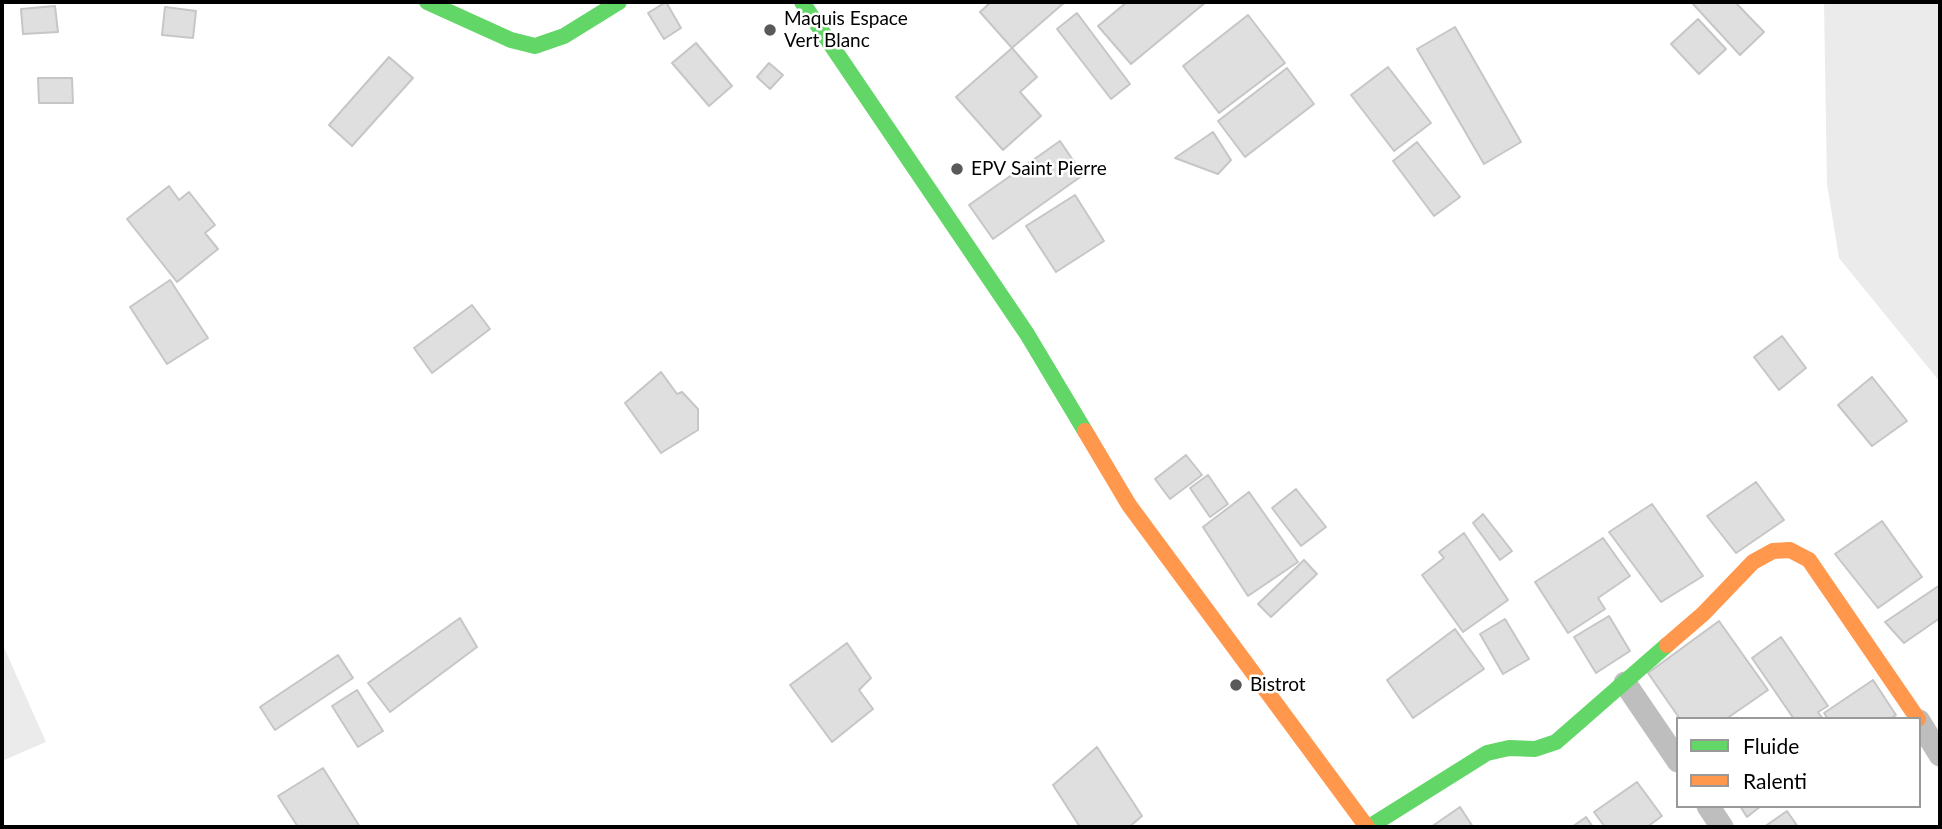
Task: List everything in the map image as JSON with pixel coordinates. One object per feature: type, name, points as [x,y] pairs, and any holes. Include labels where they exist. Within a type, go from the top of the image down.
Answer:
[{"type":"street","points":[[427,2],[511,40],[535,46],[564,36],[619,2]]},
{"type":"street","points":[[802,2],[1027,334],[1129,505],[1368,827],[1487,753],[1509,748],[1535,749],[1556,742],[1703,614],[1753,562],[1773,551],[1790,550],[1809,560],[1823,576],[1917,717]]},
{"type":"street","points":[[1625,683],[1676,758]]},
{"type":"street","points":[[1921,723],[1940,755]]},
{"type":"street","points":[[1709,808],[1722,827]]},
{"type":"shaded area","points":[[1824,2],[1940,2],[1940,382],[1839,258],[1827,184]]},
{"type":"shaded area","points":[[2,643],[46,742],[2,761]]},
{"type":"building","points":[[666,2],[681,28],[664,39],[648,13]]},
{"type":"building","points":[[991,2],[1065,2],[1012,48],[980,12]]},
{"type":"building","points":[[1127,2],[1206,2],[1131,64],[1098,26]]},
{"type":"building","points":[[1735,2],[1764,32],[1740,55],[1693,4]]},
{"type":"building","points":[[55,6],[58,32],[23,34],[21,9]]},
{"type":"building","points":[[165,7],[196,11],[193,38],[162,35]]},
{"type":"building","points":[[1077,13],[1130,84],[1111,99],[1057,29]]},
{"type":"building","points":[[1248,15],[1285,63],[1219,113],[1183,66]]},
{"type":"building","points":[[1698,19],[1726,49],[1699,74],[1671,44]]},
{"type":"building","points":[[1455,27],[1521,142],[1484,164],[1417,49]]},
{"type":"building","points":[[696,43],[732,86],[709,106],[672,63]]},
{"type":"building","points":[[1012,48],[1037,77],[1020,92],[1041,116],[1003,150],[956,97]]},
{"type":"building","points":[[389,57],[413,78],[352,146],[329,125]]},
{"type":"building","points":[[769,63],[783,75],[770,89],[757,77]]},
{"type":"building","points":[[1388,67],[1431,123],[1394,151],[1351,95]]},
{"type":"building","points":[[1287,68],[1314,104],[1245,157],[1218,121]]},
{"type":"building","points":[[38,78],[72,78],[73,103],[39,103]]},
{"type":"building","points":[[1213,132],[1231,160],[1218,174],[1175,158]]},
{"type":"building","points":[[1060,141],[1083,175],[993,239],[969,205]]},
{"type":"building","points":[[1417,142],[1460,197],[1434,216],[1393,161]]},
{"type":"building","points":[[169,186],[179,200],[189,192],[215,225],[205,233],[218,249],[177,282],[127,219]]},
{"type":"building","points":[[1075,195],[1104,241],[1056,272],[1026,226]]},
{"type":"building","points":[[170,280],[208,338],[167,364],[130,307]]},
{"type":"building","points":[[472,305],[490,329],[432,373],[414,348]]},
{"type":"building","points":[[1782,336],[1806,368],[1779,390],[1754,357]]},
{"type":"building","points":[[661,372],[677,394],[682,392],[698,409],[698,430],[661,453],[625,403]]},
{"type":"building","points":[[1872,377],[1907,421],[1872,446],[1838,405]]},
{"type":"building","points":[[1186,455],[1202,475],[1170,499],[1155,479]]},
{"type":"building","points":[[1208,475],[1228,504],[1210,517],[1190,488]]},
{"type":"building","points":[[1756,482],[1784,520],[1736,553],[1707,516]]},
{"type":"building","points":[[1296,489],[1326,527],[1301,546],[1272,508]]},
{"type":"building","points":[[1249,492],[1298,562],[1248,596],[1203,527]]},
{"type":"building","points":[[1652,504],[1703,576],[1661,602],[1609,532]]},
{"type":"building","points":[[1483,514],[1512,551],[1500,560],[1473,523]]},
{"type":"building","points":[[1882,521],[1922,577],[1878,608],[1835,554]]},
{"type":"building","points":[[1464,533],[1508,600],[1463,632],[1422,575],[1444,558],[1439,552]]},
{"type":"building","points":[[1603,538],[1630,576],[1598,598],[1605,609],[1568,633],[1535,582]]},
{"type":"building","points":[[1304,560],[1317,574],[1271,617],[1258,604]]},
{"type":"building","points":[[1940,585],[1940,618],[1904,643],[1885,622]]},
{"type":"building","points":[[1609,616],[1630,651],[1596,673],[1574,637]]},
{"type":"building","points":[[460,618],[477,647],[390,712],[368,683]]},
{"type":"building","points":[[1505,619],[1529,659],[1503,674],[1480,634]]},
{"type":"building","points":[[1719,621],[1768,690],[1729,717],[1679,717],[1648,673]]},
{"type":"building","points":[[1455,629],[1484,669],[1413,718],[1387,680]]},
{"type":"building","points":[[1781,637],[1828,706],[1818,712],[1822,717],[1793,717],[1752,658]]},
{"type":"building","points":[[847,643],[871,678],[859,690],[873,709],[832,742],[790,685]]},
{"type":"building","points":[[338,655],[353,678],[275,730],[260,707]]},
{"type":"building","points":[[1873,680],[1896,715],[1827,717],[1824,713]]},
{"type":"building","points":[[357,690],[383,731],[358,747],[332,706]]},
{"type":"building","points":[[1097,747],[1142,816],[1129,827],[1080,827],[1053,785]]},
{"type":"building","points":[[323,768],[360,827],[298,827],[278,796]]},
{"type":"building","points":[[1637,782],[1662,816],[1647,827],[1605,827],[1594,812]]},
{"type":"building","points":[[1460,807],[1473,827],[1431,827]]},
{"type":"building","points":[[1741,808],[1758,808],[1747,817]]},
{"type":"building","points":[[1787,811],[1798,827],[1764,827]]},
{"type":"building","points":[[1586,817],[1593,827],[1572,827]]},
{"type":"traffic: fast","points":[[427,2],[511,40],[535,46],[564,36],[619,2]]},
{"type":"traffic: fast","points":[[802,2],[1027,334],[1085,431]]},
{"type":"traffic: fast","points":[[1369,827],[1487,753],[1509,748],[1535,749],[1556,742],[1667,645]]},
{"type":"traffic: slow","points":[[1085,431],[1129,505],[1367,827]]},
{"type":"traffic: slow","points":[[1667,645],[1703,614],[1753,562],[1773,551],[1790,550],[1809,560],[1917,717]]},
{"type":"place","name":"Maquis Espace Vert Blanc","points":[[770,30]]},
{"type":"place","name":"EPV Saint Pierre","points":[[957,169]]},
{"type":"place","name":"Bistrot","points":[[1236,685]]}]
